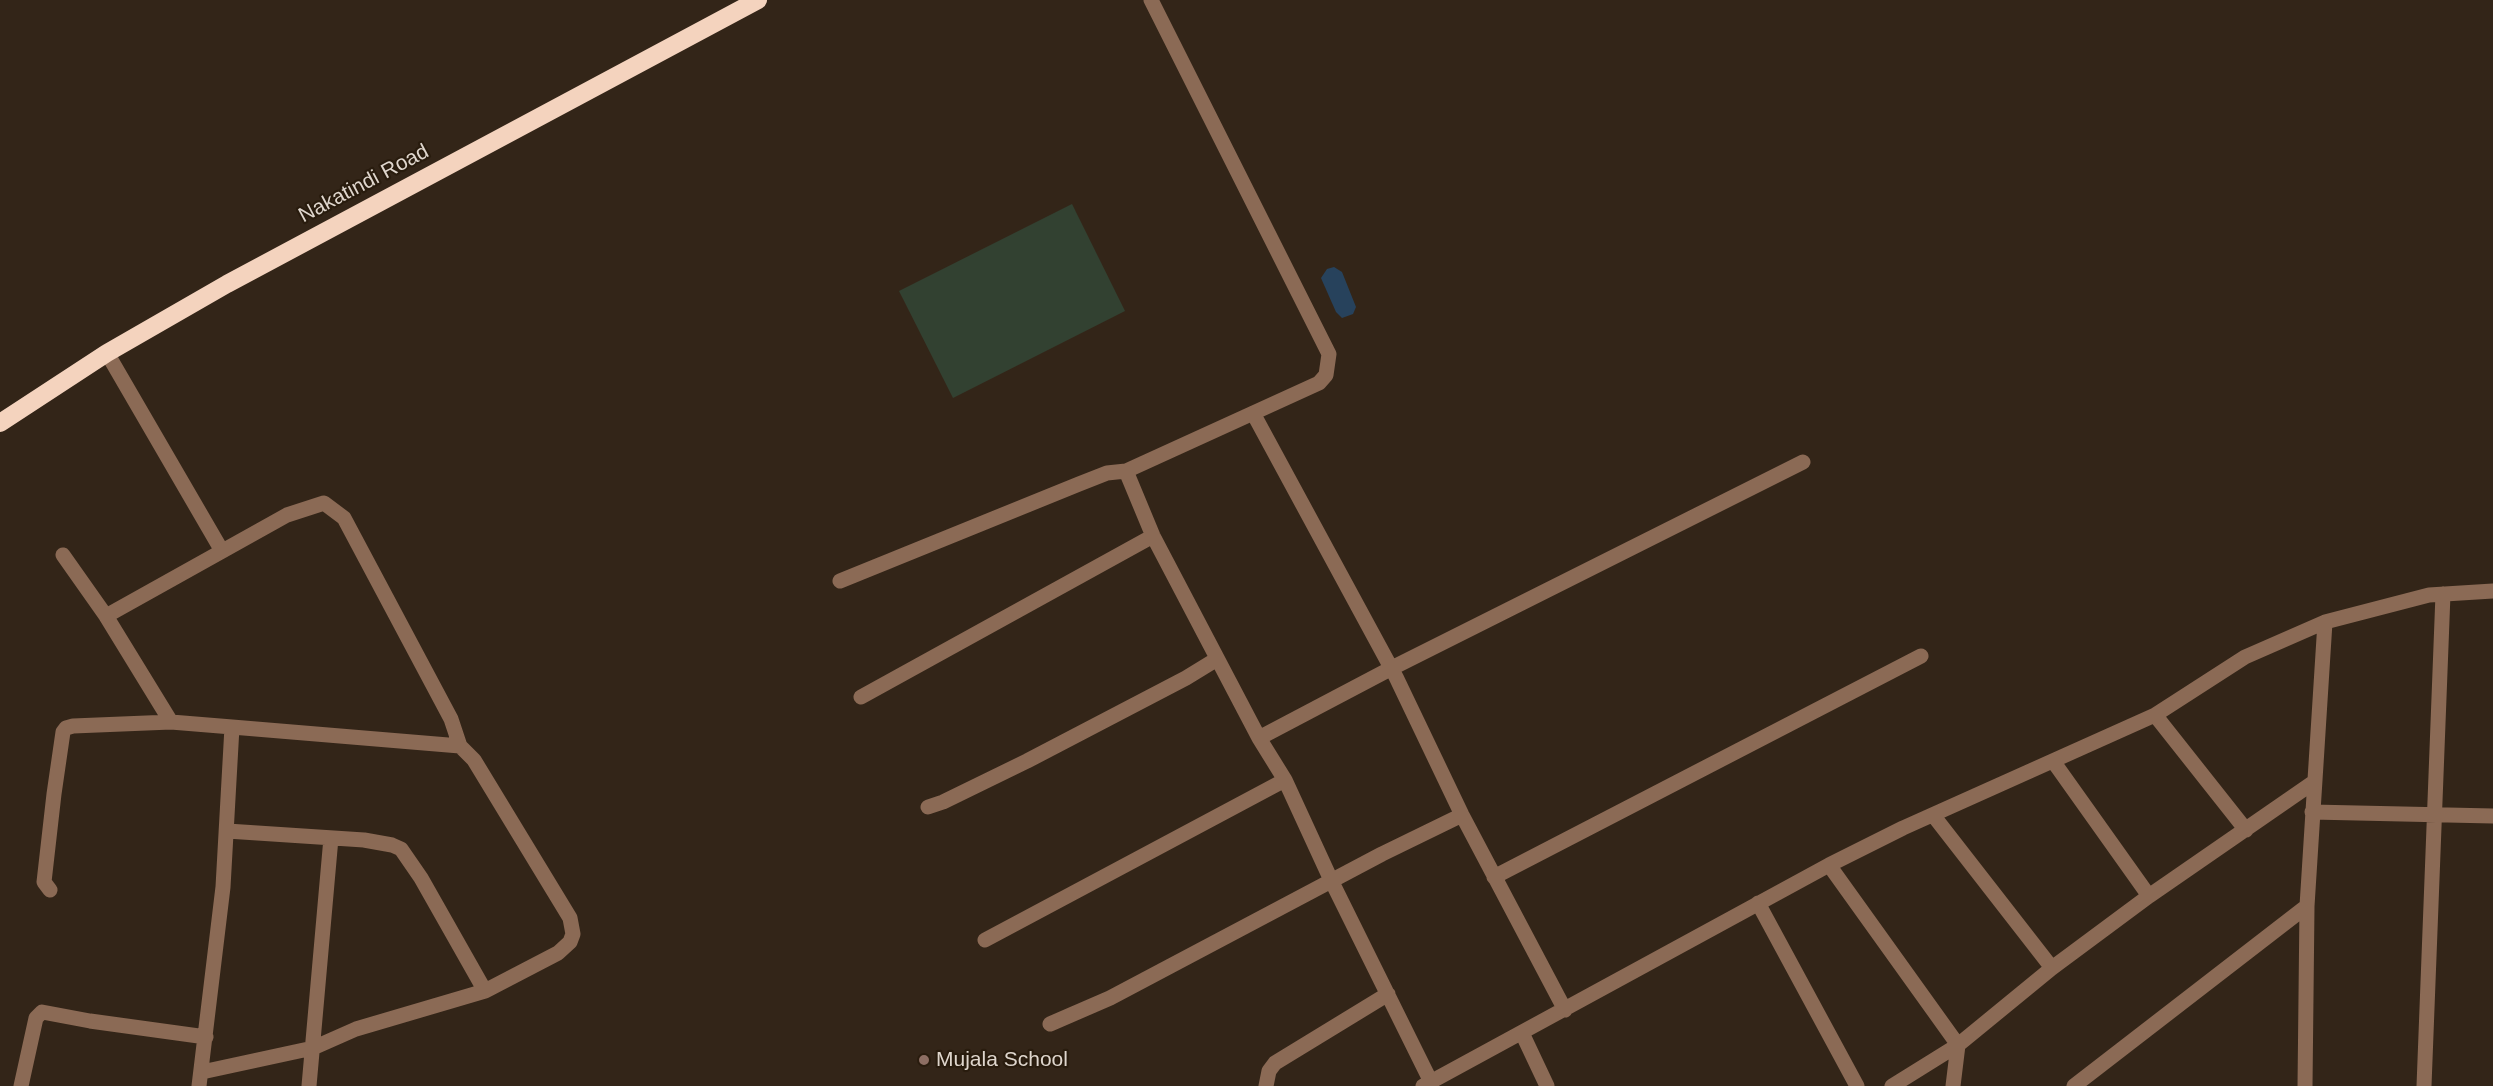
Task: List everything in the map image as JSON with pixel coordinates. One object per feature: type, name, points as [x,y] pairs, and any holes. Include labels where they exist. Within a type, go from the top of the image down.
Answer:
[{"type":"highway","name":"Nakatindi Road","points":[[0,423],[107,353],[314,236],[758,0]]},
{"type":"street","points":[[840,581],[1107,473],[1126,471],[1319,383],[1326,375],[1329,354],[1150,0]]},
{"type":"street","points":[[107,353],[222,551]]},
{"type":"street","points":[[1253,413],[1390,669],[1462,815],[1565,1010]]},
{"type":"street","points":[[1259,738],[1390,669],[1803,462]]},
{"type":"street","points":[[1126,471],[1153,536],[1259,738],[1285,780],[1331,880],[1388,994],[1427,1084],[1829,866],[1933,815],[2155,715],[2245,657],[2325,622],[2429,595],[2493,591]]},
{"type":"street","points":[[106,616],[287,515],[324,503],[344,518],[451,718],[460,746],[474,760],[570,918],[573,934],[570,942],[558,953],[485,991],[366,1026],[313,1048],[200,1079],[228,831],[232,728]]},
{"type":"street","points":[[861,697],[1153,536]]},
{"type":"street","points":[[63,555],[106,616],[171,722]]},
{"type":"street","points":[[2424,1086],[2443,594]]},
{"type":"street","points":[[2305,1086],[2307,906],[2325,622]]},
{"type":"street","points":[[1494,877],[1921,656]]},
{"type":"street","points":[[928,807],[944,802],[1027,761],[1186,678],[1217,658]]},
{"type":"street","points":[[2155,715],[2246,830]]},
{"type":"street","points":[[50,890],[44,882],[54,794],[63,732],[66,728],[171,722],[460,746]]},
{"type":"street","points":[[2053,761],[2149,896]]},
{"type":"street","points":[[986,940],[1285,780]]},
{"type":"street","points":[[1892,1086],[1958,1045],[2052,968],[2149,896],[2314,782]]},
{"type":"street","points":[[2313,812],[2493,816]]},
{"type":"street","points":[[1050,1024],[1110,998],[1331,880],[1462,815]]},
{"type":"street","points":[[1933,815],[2052,968]]},
{"type":"street","points":[[228,831],[364,840],[401,849],[421,879],[485,991]]},
{"type":"street","points":[[309,1086],[331,838]]},
{"type":"street","points":[[1829,866],[1958,1045],[1953,1086]]},
{"type":"street","points":[[1758,903],[1857,1086]]},
{"type":"street","points":[[2074,1086],[2307,906]]},
{"type":"street","points":[[1266,1086],[1269,1071],[1275,1063],[1388,994]]},
{"type":"street","points":[[21,1086],[36,1018],[42,1012],[206,1037]]},
{"type":"street","points":[[1522,1033],[1547,1086]]},
{"type":"green space","points":[[1072,204],[1125,311],[953,398],[899,291]]},
{"type":"water","points":[[1334,267],[1342,272],[1356,307],[1353,314],[1342,318],[1336,312],[1321,278],[1327,269]]},
{"type":"place","name":"Mujala School","points":[[924,1060]]}]
